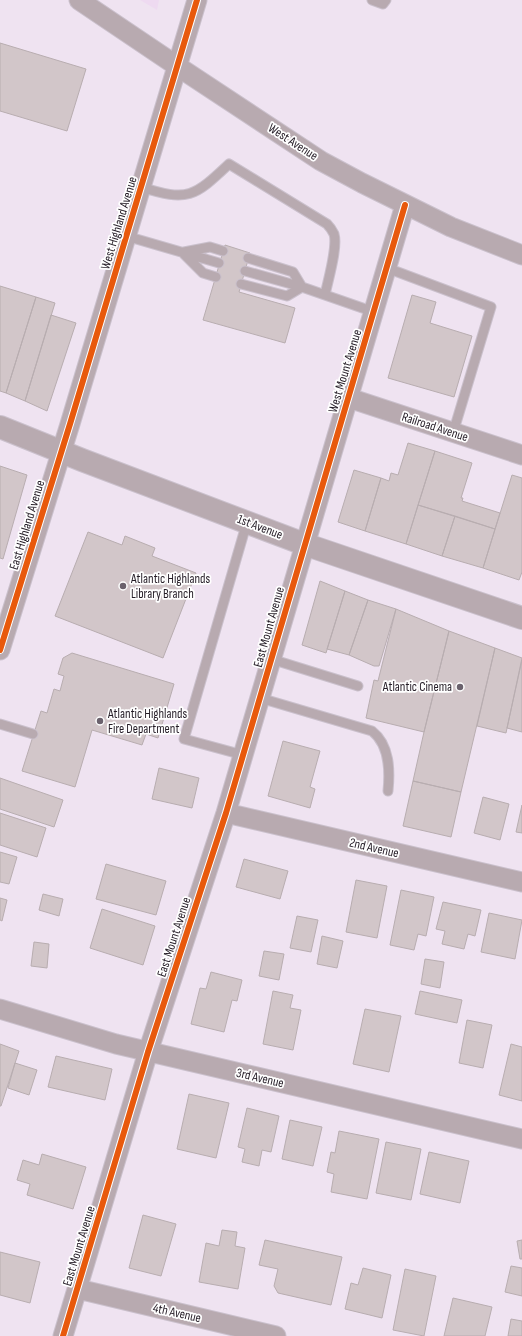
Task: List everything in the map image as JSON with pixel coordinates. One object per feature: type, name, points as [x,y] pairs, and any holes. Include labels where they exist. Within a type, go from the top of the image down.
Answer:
[{"type":"street","name":"West Avenue","points":[[80,0],[321,161],[405,205],[451,227],[522,255]]},
{"type":"street","name":"West Highland Avenue","points":[[61,452],[197,0]]},
{"type":"street","name":"West Mount Avenue","points":[[304,544],[349,398],[405,205]]},
{"type":"street","name":"Railroad Avenue","points":[[349,398],[522,455]]},
{"type":"street","name":"1st Avenue","points":[[0,427],[61,452],[304,544],[522,618]]},
{"type":"street","name":"East Highland Avenue","points":[[0,650],[61,452]]},
{"type":"street","name":"East Mount Avenue","points":[[63,1336],[148,1052],[226,813],[304,544]]},
{"type":"street","name":"2nd Avenue","points":[[226,813],[522,882]]},
{"type":"street","name":"3rd Avenue","points":[[0,1008],[116,1044],[522,1139]]},
{"type":"street","name":"4th Avenue","points":[[78,1289],[276,1336]]},
{"type":"lane","points":[[372,0],[383,4],[386,0]]},
{"type":"lane","points":[[141,187],[163,194],[191,194],[208,184],[229,164],[327,224],[332,229],[335,244],[325,294]]},
{"type":"lane","points":[[126,236],[219,263]]},
{"type":"lane","points":[[182,253],[210,247],[223,251]]},
{"type":"lane","points":[[182,253],[203,273],[216,277]]},
{"type":"lane","points":[[248,258],[293,272],[302,287]]},
{"type":"lane","points":[[387,268],[491,307],[453,433]]},
{"type":"lane","points":[[245,271],[325,294],[374,312]]},
{"type":"lane","points":[[241,284],[287,296],[302,287]]},
{"type":"lane","points":[[243,755],[184,738],[247,522]]},
{"type":"lane","points":[[271,659],[358,686]]},
{"type":"lane","points":[[260,698],[372,731],[378,736],[385,750],[389,771],[388,791]]},
{"type":"lane","points":[[0,724],[33,734]]},
{"type":"shaded area","points":[[140,0],[159,0],[157,10]]},
{"type":"building","points":[[0,43],[86,69],[67,131],[0,111]]},
{"type":"building","points":[[225,245],[250,253],[239,292],[295,308],[285,343],[203,320]]},
{"type":"building","points":[[0,286],[36,297],[6,393],[0,391]]},
{"type":"building","points":[[412,295],[436,302],[430,323],[472,336],[454,397],[388,378]]},
{"type":"building","points":[[36,297],[55,303],[25,401],[6,393]]},
{"type":"building","points":[[51,315],[76,323],[47,411],[25,401]]},
{"type":"building","points":[[408,443],[435,451],[406,544],[365,531],[381,478],[389,481],[391,473],[398,475]]},
{"type":"building","points":[[435,451],[472,463],[461,498],[463,498],[462,501],[500,513],[495,529],[418,505]]},
{"type":"building","points":[[0,466],[27,475],[3,559],[0,558]]},
{"type":"building","points":[[354,470],[381,478],[365,531],[338,522]]},
{"type":"building","points":[[512,475],[522,478],[522,572],[519,580],[483,568]]},
{"type":"building","points":[[418,505],[455,516],[442,556],[406,544]]},
{"type":"building","points":[[455,516],[495,529],[483,568],[442,556]]},
{"type":"building","points":[[88,532],[122,545],[125,536],[155,548],[152,556],[196,573],[163,658],[55,616]]},
{"type":"building","points":[[320,581],[345,591],[326,653],[302,645]]},
{"type":"building","points":[[345,591],[368,600],[349,655],[327,649]]},
{"type":"building","points":[[368,600],[396,609],[379,666],[374,666],[349,655]]},
{"type":"building","points":[[396,609],[449,631],[424,732],[366,718],[374,680],[378,681]]},
{"type":"building","name":"Atlantic Cinema","points":[[449,631],[495,648],[461,792],[413,781]]},
{"type":"building","points":[[495,648],[522,658],[506,733],[477,726]]},
{"type":"building","name":"Atlantic Highlands Fire Department","points":[[72,653],[174,684],[158,738],[146,734],[142,745],[92,730],[75,787],[22,771],[41,711],[47,713],[54,689],[60,691],[64,676],[58,674],[63,658]]},
{"type":"building","points":[[522,660],[522,732],[507,728]]},
{"type":"building","points":[[283,741],[320,751],[310,787],[315,789],[310,808],[268,796]]},
{"type":"building","points":[[159,768],[199,778],[192,808],[152,799]]},
{"type":"building","points":[[0,778],[63,800],[54,827],[0,809]]},
{"type":"building","points":[[413,781],[461,792],[451,837],[403,826]]},
{"type":"building","points":[[483,797],[509,804],[500,840],[474,833]]},
{"type":"building","points":[[522,805],[522,833],[516,832]]},
{"type":"building","points":[[0,813],[46,828],[37,857],[0,845]]},
{"type":"building","points":[[0,852],[17,857],[9,884],[0,882]]},
{"type":"building","points":[[244,859],[288,871],[280,899],[236,887]]},
{"type":"building","points":[[106,864],[166,881],[156,915],[96,899]]},
{"type":"building","points":[[356,880],[387,886],[377,938],[346,932]]},
{"type":"building","points":[[401,890],[434,897],[426,936],[418,934],[414,950],[390,945]]},
{"type":"building","points":[[43,894],[63,899],[59,916],[39,910]]},
{"type":"building","points":[[0,898],[7,900],[2,921],[0,920]]},
{"type":"building","points":[[443,902],[481,910],[475,936],[468,934],[464,949],[442,944],[445,931],[436,929]]},
{"type":"building","points":[[102,909],[155,926],[143,965],[90,948]]},
{"type":"building","points":[[489,913],[522,920],[515,959],[481,952]]},
{"type":"building","points":[[297,916],[318,920],[311,952],[290,948]]},
{"type":"building","points":[[322,936],[343,941],[337,968],[317,964]]},
{"type":"building","points":[[34,942],[49,944],[47,968],[31,966]]},
{"type":"building","points":[[264,951],[284,954],[279,980],[259,976]]},
{"type":"building","points":[[425,959],[444,962],[440,988],[421,984]]},
{"type":"building","points":[[211,972],[242,980],[237,1001],[232,1000],[224,1032],[191,1024],[200,988],[206,989]]},
{"type":"building","points":[[273,991],[293,995],[290,1008],[301,1010],[293,1050],[263,1044]]},
{"type":"building","points":[[420,991],[462,1000],[457,1023],[415,1014]]},
{"type":"building","points":[[365,1009],[401,1016],[389,1072],[353,1064]]},
{"type":"building","points":[[467,1020],[492,1025],[483,1068],[459,1063]]},
{"type":"building","points":[[0,1044],[19,1051],[1,1106],[0,1106]]},
{"type":"building","points":[[511,1044],[522,1047],[522,1101],[499,1095]]},
{"type":"building","points":[[56,1056],[112,1069],[105,1100],[48,1087]]},
{"type":"building","points":[[15,1063],[37,1070],[29,1095],[8,1088]]},
{"type":"building","points":[[189,1094],[229,1103],[216,1158],[177,1149]]},
{"type":"building","points":[[247,1108],[279,1116],[271,1152],[262,1150],[259,1166],[242,1162],[245,1149],[238,1147]]},
{"type":"building","points":[[290,1120],[322,1127],[313,1166],[282,1159]]},
{"type":"building","points":[[339,1131],[379,1139],[367,1199],[331,1192],[334,1174],[327,1172],[331,1152],[335,1153]]},
{"type":"building","points":[[386,1142],[421,1149],[411,1200],[376,1193]]},
{"type":"building","points":[[429,1152],[469,1161],[460,1203],[420,1194]]},
{"type":"building","points":[[42,1154],[86,1167],[73,1209],[27,1195],[30,1184],[17,1180],[23,1160],[39,1165]]},
{"type":"building","points":[[143,1215],[176,1224],[161,1276],[129,1268]]},
{"type":"building","points":[[222,1230],[237,1232],[235,1246],[245,1248],[238,1289],[199,1282],[206,1243],[219,1246]]},
{"type":"building","points":[[265,1240],[342,1257],[331,1305],[278,1293],[274,1286],[278,1269],[259,1265]]},
{"type":"building","points":[[522,1240],[522,1259],[520,1259],[517,1241]]},
{"type":"building","points":[[0,1252],[40,1262],[30,1303],[0,1295]]},
{"type":"building","points":[[511,1266],[522,1268],[522,1296],[505,1292]]},
{"type":"building","points":[[363,1268],[391,1275],[382,1318],[345,1309],[351,1283],[358,1285]]},
{"type":"building","points":[[405,1269],[436,1276],[424,1336],[393,1330]]},
{"type":"building","points":[[453,1298],[492,1307],[485,1336],[444,1336]]},
{"type":"building","points":[[511,1319],[522,1321],[522,1336],[508,1336]]},
{"type":"cycle path","points":[[0,650],[70,424],[197,0]]},
{"type":"cycle path","points":[[63,1336],[148,1052],[226,813],[405,205]]},
{"type":"place","name":"Atlantic Highlands Library Branch","points":[[123,586]]},
{"type":"place","name":"Atlantic Cinema","points":[[460,687]]},
{"type":"place","name":"Atlantic Highlands Fire Department","points":[[100,721]]}]
